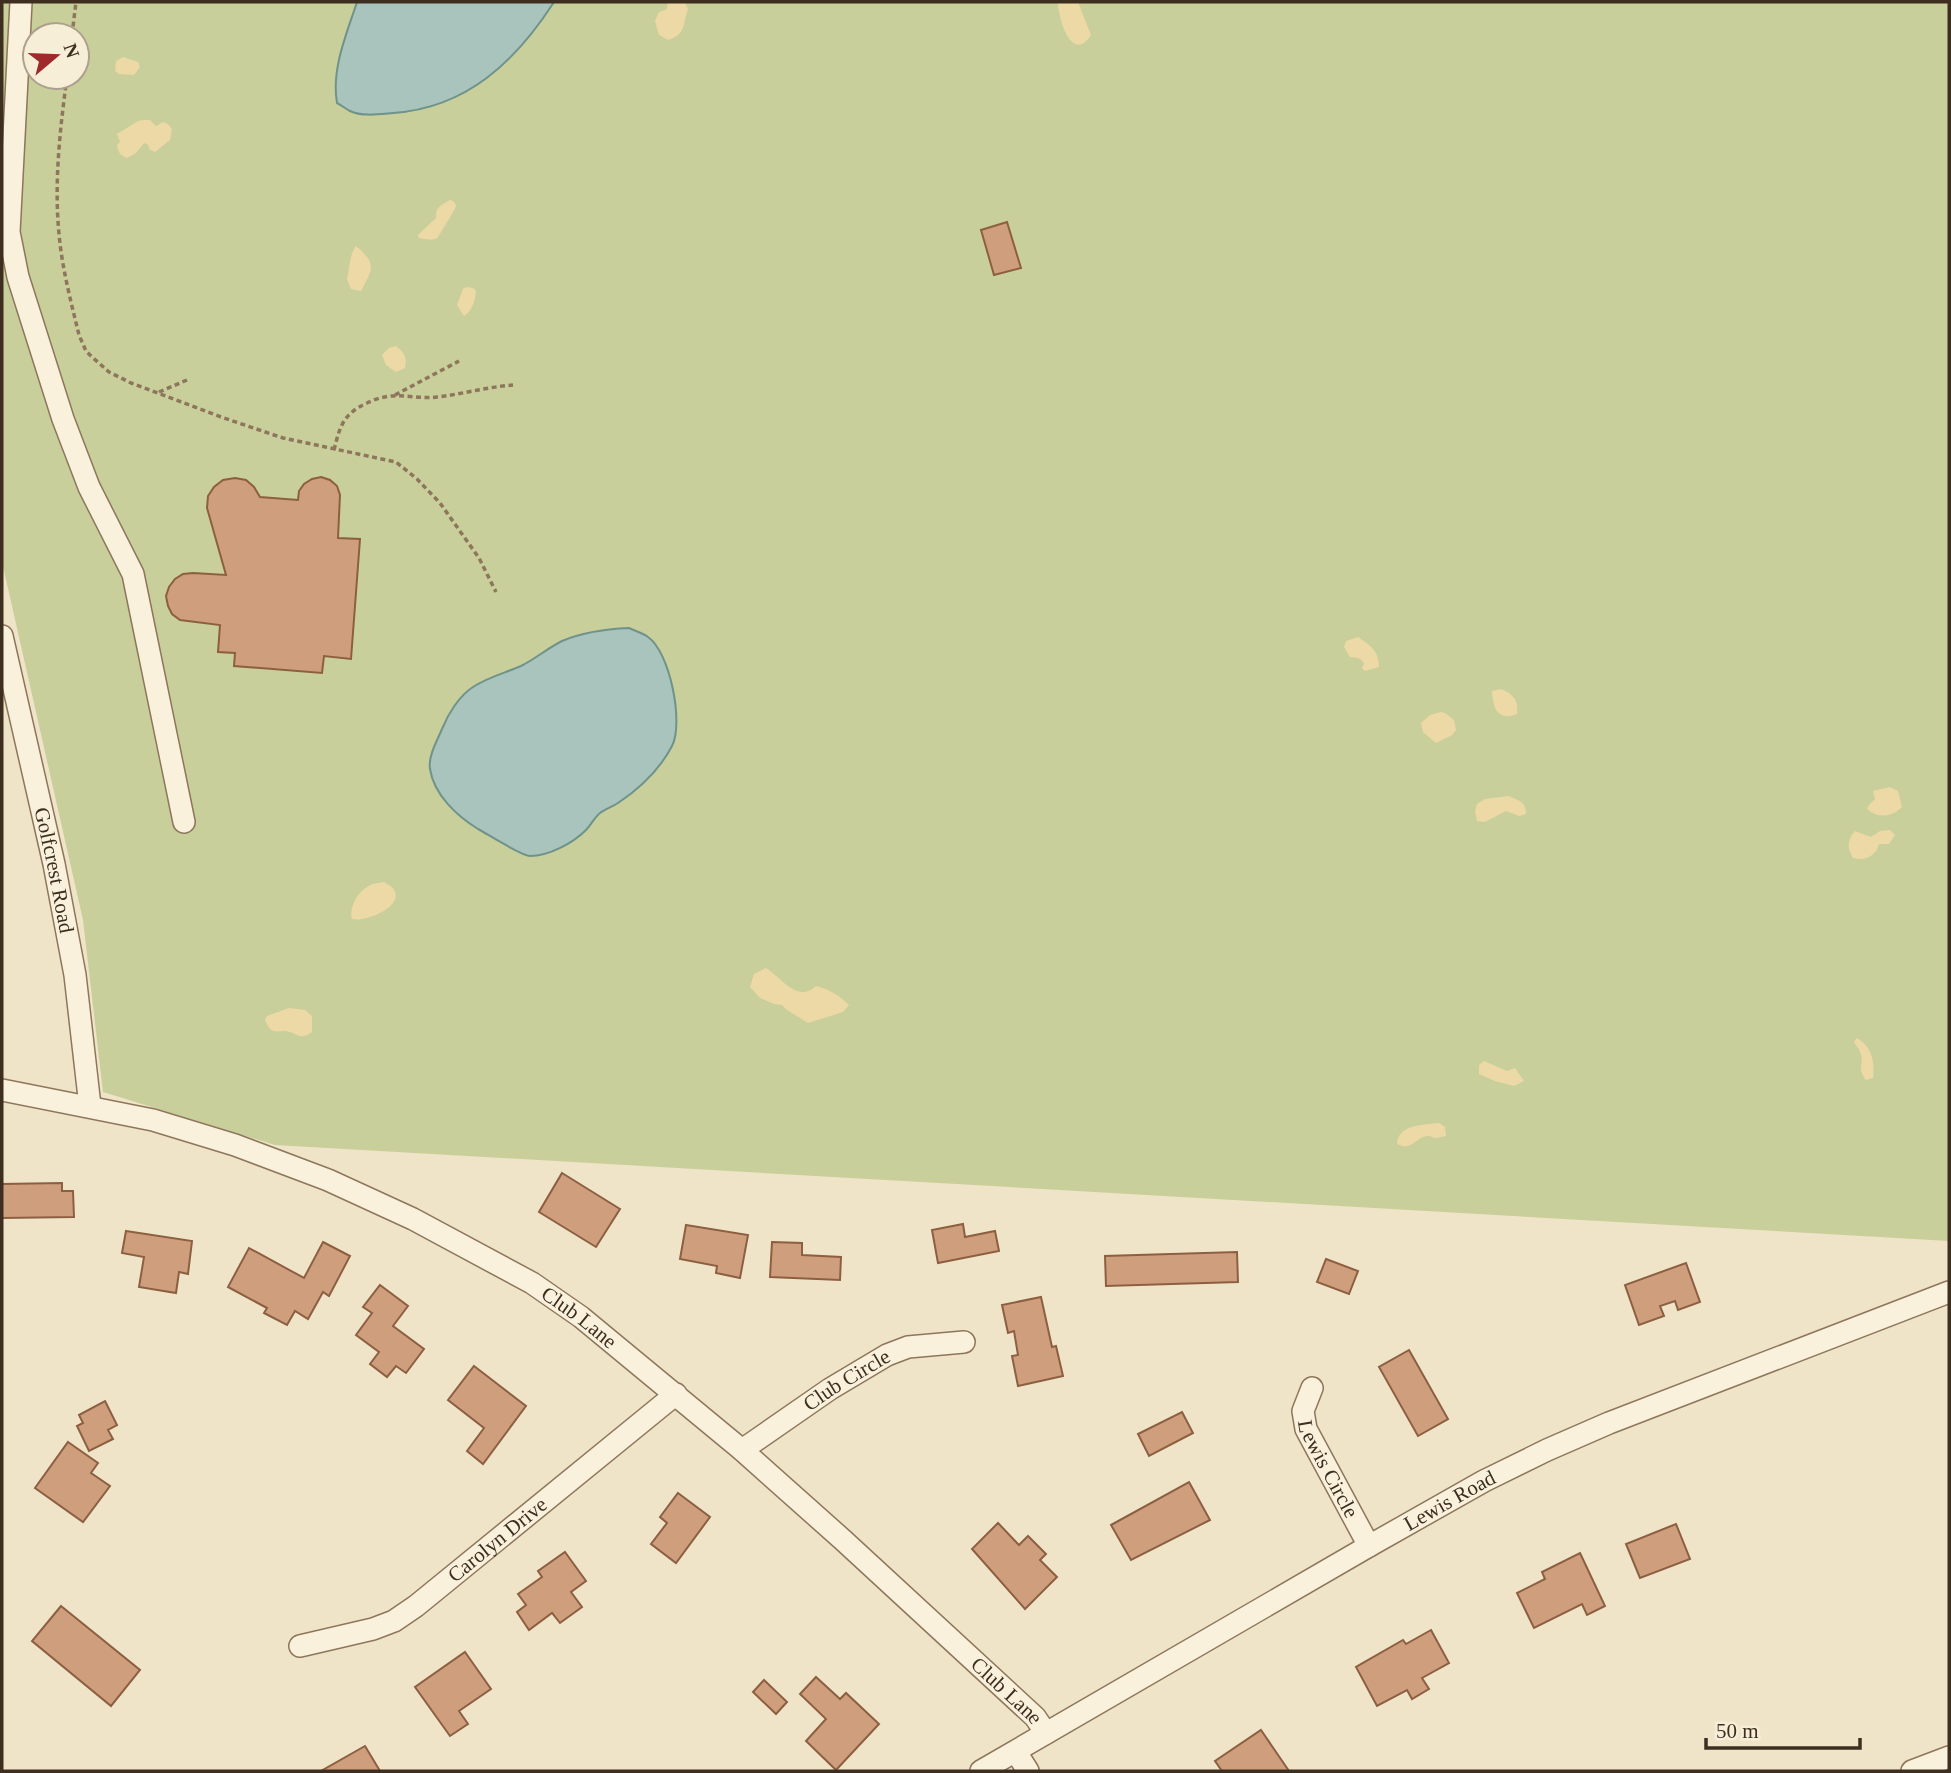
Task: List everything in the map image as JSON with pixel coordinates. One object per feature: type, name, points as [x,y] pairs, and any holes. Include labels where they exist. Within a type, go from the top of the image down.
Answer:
[{"type":"street","points":[[21,2],[9,232],[15,266],[71,442],[89,488],[133,574],[184,822]]},
{"type":"street","name":"Golfcrest Road","points":[[2,636],[75,975],[90,1106]]},
{"type":"street","name":"Club Lane","points":[[2,1090],[153,1120],[235,1145],[328,1180],[413,1219],[532,1283],[581,1317],[742,1450],[1025,1707],[1046,1733]]},
{"type":"street","name":"Lewis Road","points":[[981,1771],[1484,1481],[1609,1423],[1949,1292]]},
{"type":"street","name":"Club Circle","points":[[742,1450],[887,1354],[908,1348],[964,1342]]},
{"type":"street","name":"Lewis Circle","points":[[1312,1388],[1303,1411],[1306,1429],[1369,1546]]},
{"type":"street","name":"Carolyn Drive","points":[[300,1646],[373,1629],[416,1606],[676,1394]]},
{"type":"street","name":"Club Lane","points":[[1016,1752],[1028,1771]]},
{"type":"street","points":[[1912,1771],[1949,1757]]},
{"type":"path","points":[[74,21],[76,2]]},
{"type":"path","points":[[66,91],[57,208],[62,258],[79,335],[86,351],[109,372],[157,393],[284,438],[396,462],[440,503],[479,558],[496,592]]},
{"type":"path","points":[[334,450],[339,432],[349,414],[357,407],[393,396],[459,361]]},
{"type":"path","points":[[157,393],[187,380]]},
{"type":"path","points":[[393,396],[435,398],[513,385]]},
{"type":"green space","points":[[2,2],[1949,2],[1949,1241],[275,1145],[103,1092],[83,920],[2,562]]},
{"type":"sand","points":[[668,2],[685,3],[688,9],[681,32],[668,40],[659,35],[655,21],[659,12],[667,9]]},
{"type":"sand","points":[[1058,2],[1078,2],[1091,35],[1084,43],[1077,45],[1067,35],[1060,18]]},
{"type":"sand","points":[[123,57],[138,62],[140,67],[134,75],[119,74],[115,71],[116,61]]},
{"type":"sand","points":[[150,120],[156,126],[163,122],[168,124],[172,129],[170,140],[155,152],[144,143],[136,153],[127,158],[121,154],[117,145],[120,142],[117,134],[138,121]]},
{"type":"sand","points":[[450,200],[456,206],[437,238],[419,238],[418,235],[436,218],[439,207]]},
{"type":"sand","points":[[356,246],[367,257],[371,267],[361,291],[351,289],[347,279]]},
{"type":"sand","points":[[466,287],[476,291],[473,305],[464,316],[457,305]]},
{"type":"sand","points":[[396,346],[406,361],[405,368],[396,372],[386,365],[382,355],[389,348]]},
{"type":"sand","points":[[1358,637],[1376,653],[1379,667],[1365,671],[1362,668],[1362,660],[1350,657],[1344,647],[1346,641]]},
{"type":"sand","points":[[1501,689],[1514,698],[1517,714],[1505,716],[1497,712],[1492,691]]},
{"type":"sand","points":[[1441,712],[1454,720],[1456,730],[1436,743],[1423,732],[1421,723],[1430,715]]},
{"type":"sand","points":[[1890,787],[1898,791],[1902,807],[1885,815],[1867,809],[1875,799],[1873,791]]},
{"type":"sand","points":[[1509,796],[1523,804],[1526,814],[1519,816],[1506,811],[1485,822],[1477,821],[1477,804],[1485,799]]},
{"type":"sand","points":[[1890,830],[1895,835],[1889,844],[1879,844],[1869,857],[1853,858],[1849,844],[1855,831],[1871,837],[1880,831]]},
{"type":"sand","points":[[384,882],[393,889],[396,896],[394,902],[379,914],[352,919],[353,906],[360,893],[371,885]]},
{"type":"sand","points":[[766,968],[796,991],[809,991],[816,986],[834,993],[849,1005],[843,1012],[808,1023],[782,1005],[760,998],[750,987],[754,974]]},
{"type":"sand","points":[[289,1008],[305,1010],[312,1016],[312,1032],[303,1036],[270,1029],[265,1020],[267,1016]]},
{"type":"sand","points":[[1857,1038],[1871,1055],[1873,1078],[1866,1080],[1863,1076],[1861,1056],[1854,1042]]},
{"type":"sand","points":[[1484,1061],[1507,1071],[1515,1068],[1524,1081],[1514,1086],[1479,1074],[1479,1065]]},
{"type":"sand","points":[[1439,1123],[1445,1127],[1446,1136],[1425,1136],[1407,1146],[1397,1144],[1398,1137],[1407,1129]]},
{"type":"water","points":[[357,2],[554,2],[523,44],[487,78],[444,102],[420,109],[372,115],[355,113],[337,103],[338,64]]},
{"type":"water","points":[[629,628],[646,636],[656,645],[673,688],[676,721],[672,746],[648,778],[626,797],[600,813],[574,840],[553,851],[537,855],[525,855],[512,849],[462,818],[436,788],[430,759],[444,723],[463,695],[491,678],[521,666],[562,641],[578,635]]},
{"type":"building","points":[[1007,222],[1021,268],[994,275],[981,230]]},
{"type":"building","points":[[321,477],[337,486],[340,495],[338,538],[360,539],[351,659],[324,656],[322,673],[234,666],[235,653],[218,652],[220,625],[180,620],[172,614],[166,596],[175,579],[183,574],[226,575],[207,508],[208,496],[223,480],[235,478],[246,480],[260,497],[298,500],[299,491],[304,484]]},
{"type":"building","points":[[562,1173],[620,1209],[596,1247],[539,1212]]},
{"type":"building","points":[[62,1183],[62,1191],[73,1191],[74,1217],[2,1218],[2,1184]]},
{"type":"building","points":[[963,1224],[965,1237],[995,1231],[999,1251],[938,1263],[932,1230]]},
{"type":"building","points":[[686,1225],[748,1235],[740,1278],[716,1273],[717,1266],[680,1259]]},
{"type":"building","points":[[126,1231],[192,1241],[188,1274],[179,1272],[176,1293],[139,1287],[144,1257],[122,1253]]},
{"type":"building","points":[[323,1242],[350,1256],[329,1296],[323,1292],[308,1319],[295,1311],[287,1325],[264,1313],[267,1308],[228,1287],[249,1248],[304,1278]]},
{"type":"building","points":[[772,1242],[802,1243],[802,1255],[841,1257],[840,1280],[770,1277]]},
{"type":"building","points":[[1237,1252],[1238,1282],[1106,1286],[1105,1256]]},
{"type":"building","points":[[1326,1259],[1358,1271],[1349,1294],[1317,1282]]},
{"type":"building","points":[[1686,1263],[1700,1302],[1678,1310],[1675,1301],[1660,1306],[1664,1316],[1639,1325],[1625,1285]]},
{"type":"building","points":[[380,1285],[408,1306],[393,1326],[424,1349],[406,1373],[396,1366],[387,1377],[370,1364],[379,1352],[356,1335],[372,1313],[363,1307]]},
{"type":"building","points":[[1041,1297],[1052,1347],[1056,1346],[1063,1376],[1018,1386],[1012,1356],[1018,1355],[1014,1331],[1008,1333],[1002,1305]]},
{"type":"building","points":[[1409,1350],[1448,1419],[1418,1436],[1379,1367]]},
{"type":"building","points":[[474,1366],[526,1406],[483,1464],[467,1451],[484,1428],[448,1400]]},
{"type":"building","points":[[105,1401],[117,1425],[108,1430],[113,1439],[89,1451],[77,1426],[83,1423],[79,1415]]},
{"type":"building","points":[[1182,1412],[1193,1433],[1149,1456],[1138,1434]]},
{"type":"building","points":[[68,1442],[98,1463],[91,1473],[110,1486],[83,1522],[35,1488]]},
{"type":"building","points":[[1189,1482],[1210,1520],[1131,1560],[1111,1525]]},
{"type":"building","points":[[678,1493],[710,1517],[676,1563],[651,1544],[667,1523],[660,1517]]},
{"type":"building","points":[[998,1523],[1019,1545],[1028,1536],[1046,1554],[1040,1560],[1057,1577],[1025,1609],[972,1549]]},
{"type":"building","points":[[1676,1524],[1690,1559],[1640,1578],[1626,1544]]},
{"type":"building","points":[[565,1552],[586,1581],[571,1592],[582,1607],[560,1623],[552,1613],[529,1630],[517,1612],[526,1605],[518,1594],[542,1577],[538,1571]]},
{"type":"building","points":[[1580,1553],[1605,1606],[1587,1615],[1582,1604],[1534,1628],[1517,1593],[1545,1579],[1542,1572]]},
{"type":"building","points":[[61,1606],[140,1670],[111,1706],[32,1641]]},
{"type":"building","points":[[1431,1630],[1449,1663],[1422,1678],[1429,1689],[1412,1699],[1407,1690],[1377,1706],[1356,1667],[1403,1640],[1406,1644]]},
{"type":"building","points":[[465,1652],[491,1689],[459,1711],[468,1724],[450,1736],[415,1687]]},
{"type":"building","points":[[816,1677],[840,1699],[846,1693],[879,1724],[836,1770],[806,1741],[826,1719],[800,1694]]},
{"type":"building","points":[[764,1680],[787,1702],[776,1714],[753,1692]]},
{"type":"building","points":[[1261,1730],[1289,1771],[1222,1771],[1215,1761]]},
{"type":"building","points":[[365,1746],[380,1771],[321,1771]]}]
